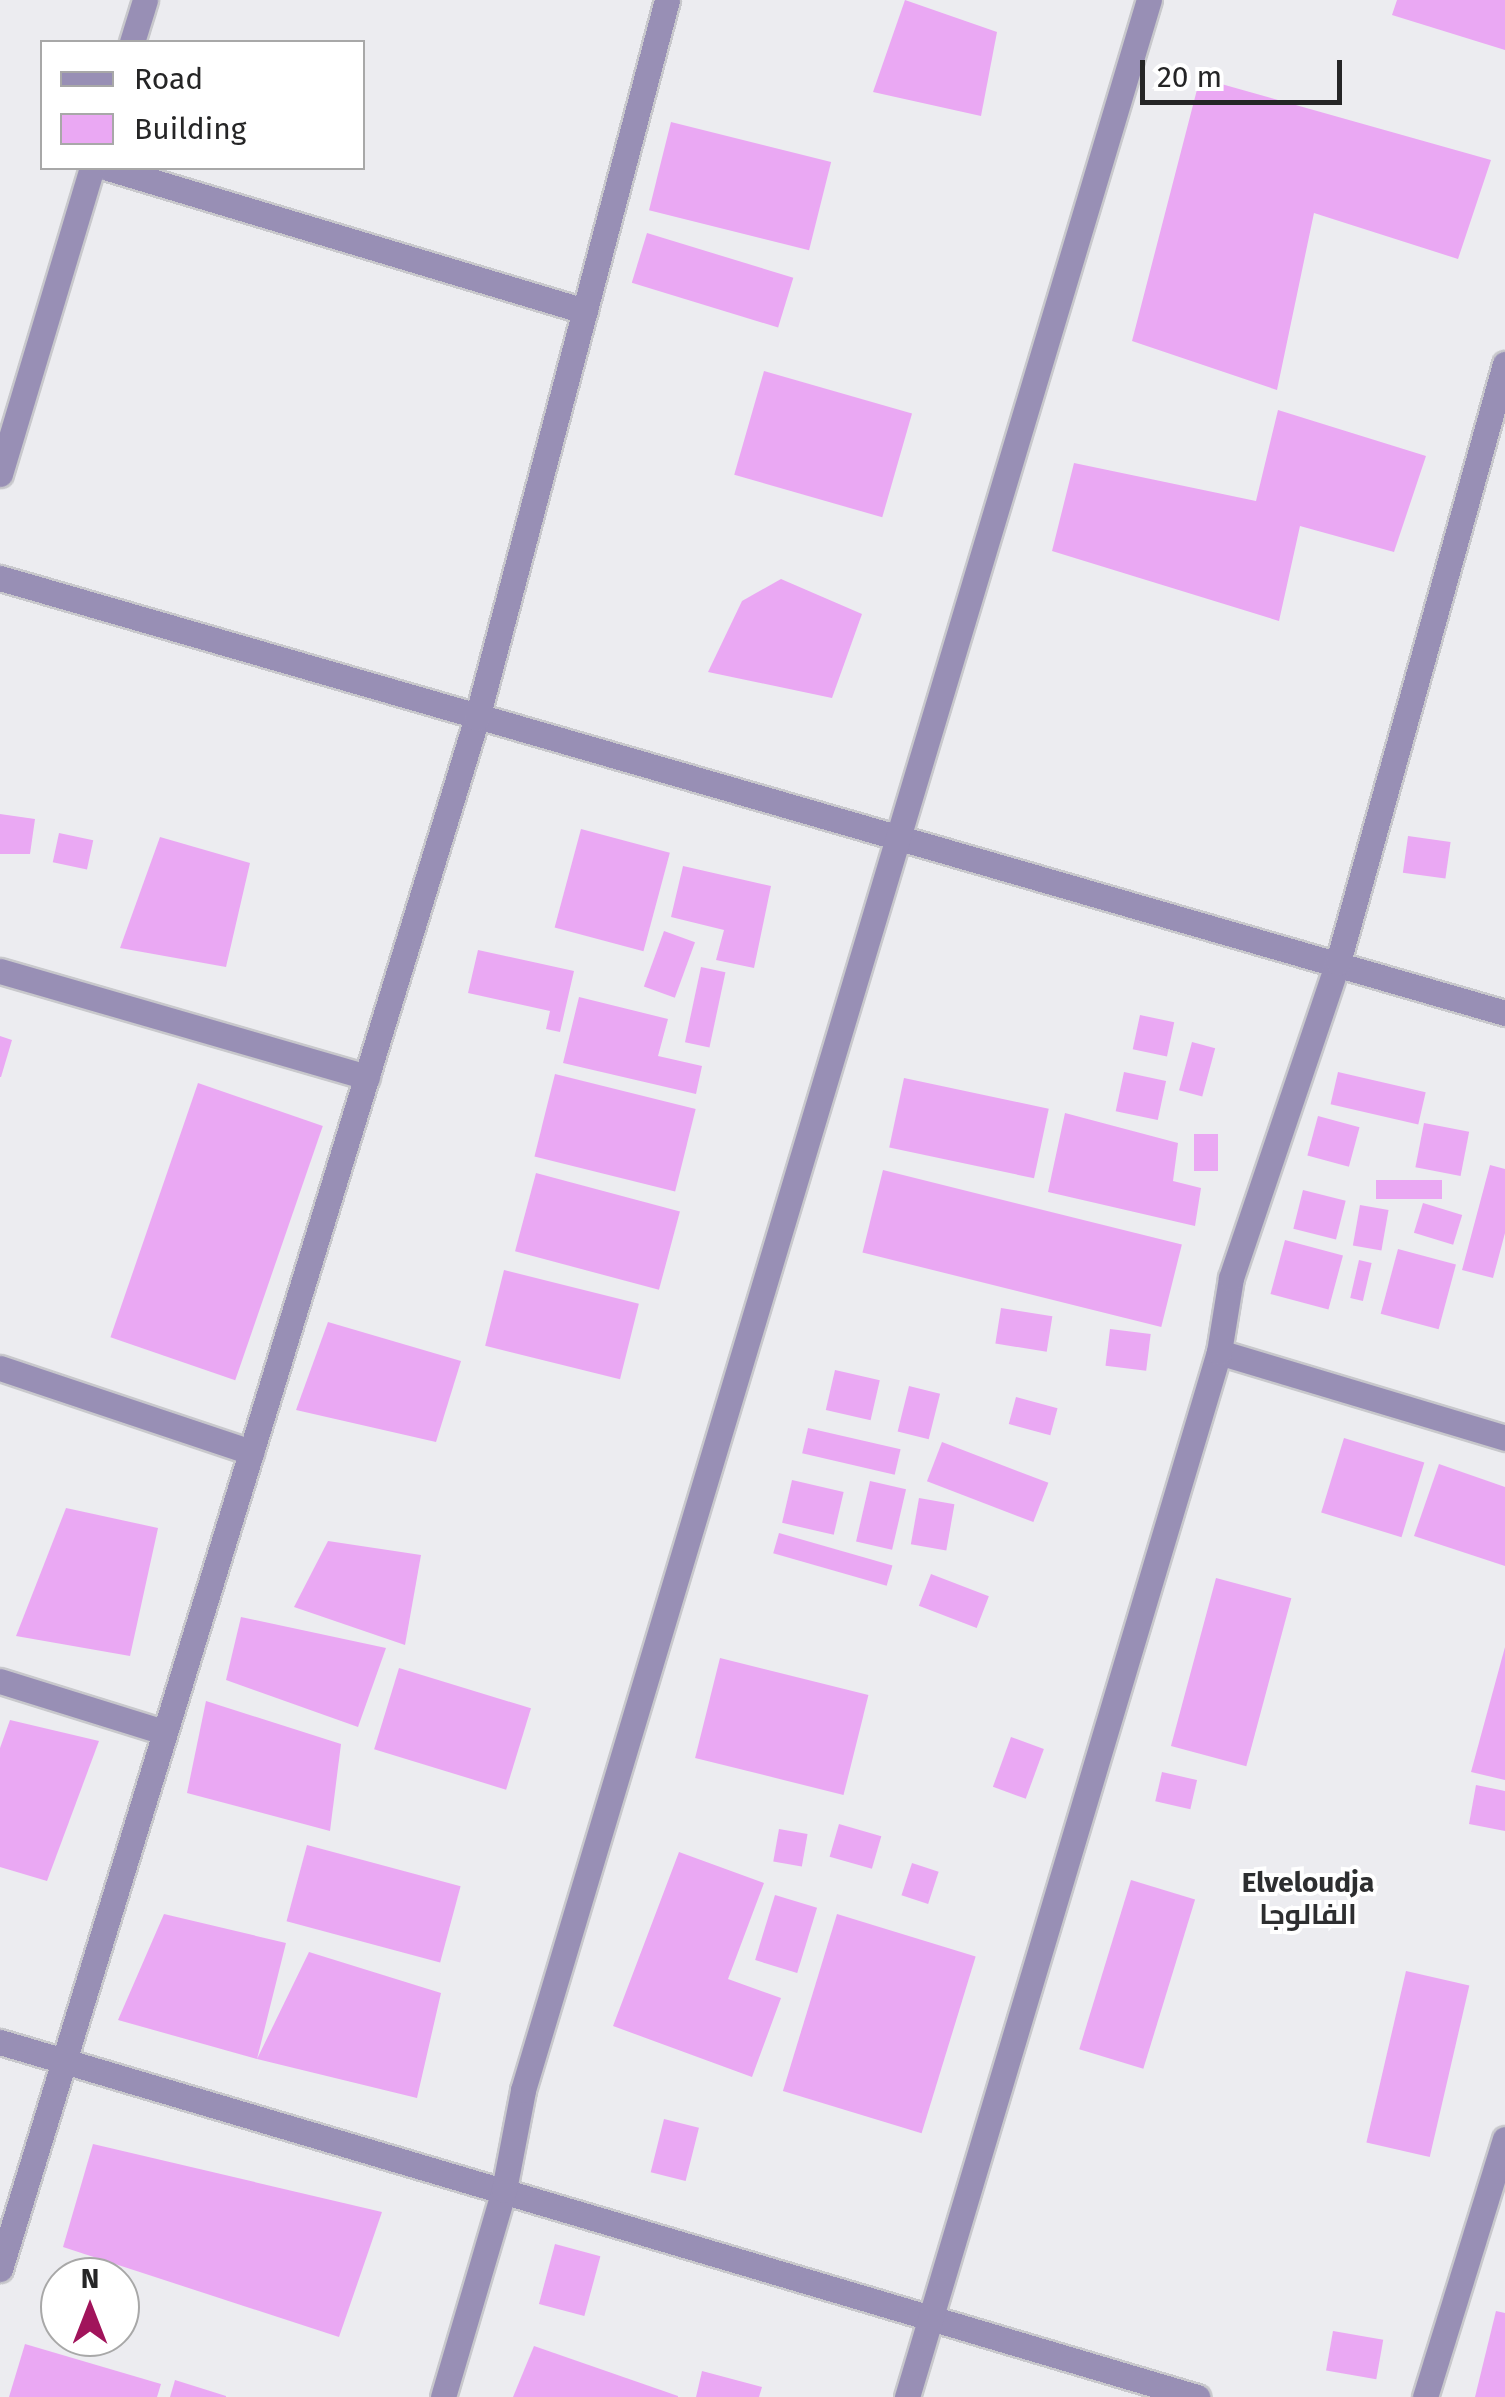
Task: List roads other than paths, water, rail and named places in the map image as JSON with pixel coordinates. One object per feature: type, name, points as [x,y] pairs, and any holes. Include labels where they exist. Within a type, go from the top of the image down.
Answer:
[{"type":"street","points":[[133,40],[145,0]]},
{"type":"street","points":[[0,2269],[477,718],[667,0]]},
{"type":"street","points":[[443,2397],[504,2190],[524,2090],[893,839],[1149,0]]},
{"type":"street","points":[[0,474],[91,170]]},
{"type":"street","points":[[115,170],[585,310]]},
{"type":"street","points":[[907,2397],[1219,1352],[1231,1278],[1338,962],[1505,364]]},
{"type":"street","points":[[0,578],[893,839],[1338,962],[1505,1014]]},
{"type":"street","points":[[0,971],[367,1077]]},
{"type":"street","points":[[1219,1352],[1505,1438]]},
{"type":"street","points":[[0,1368],[250,1452]]},
{"type":"street","points":[[0,1681],[164,1732]]},
{"type":"street","points":[[0,2042],[1197,2397]]},
{"type":"street","points":[[1425,2397],[1505,2140]]},
{"type":"district","name":"Elveloudja الفالوجا","points":[[1308,1899]]}]
